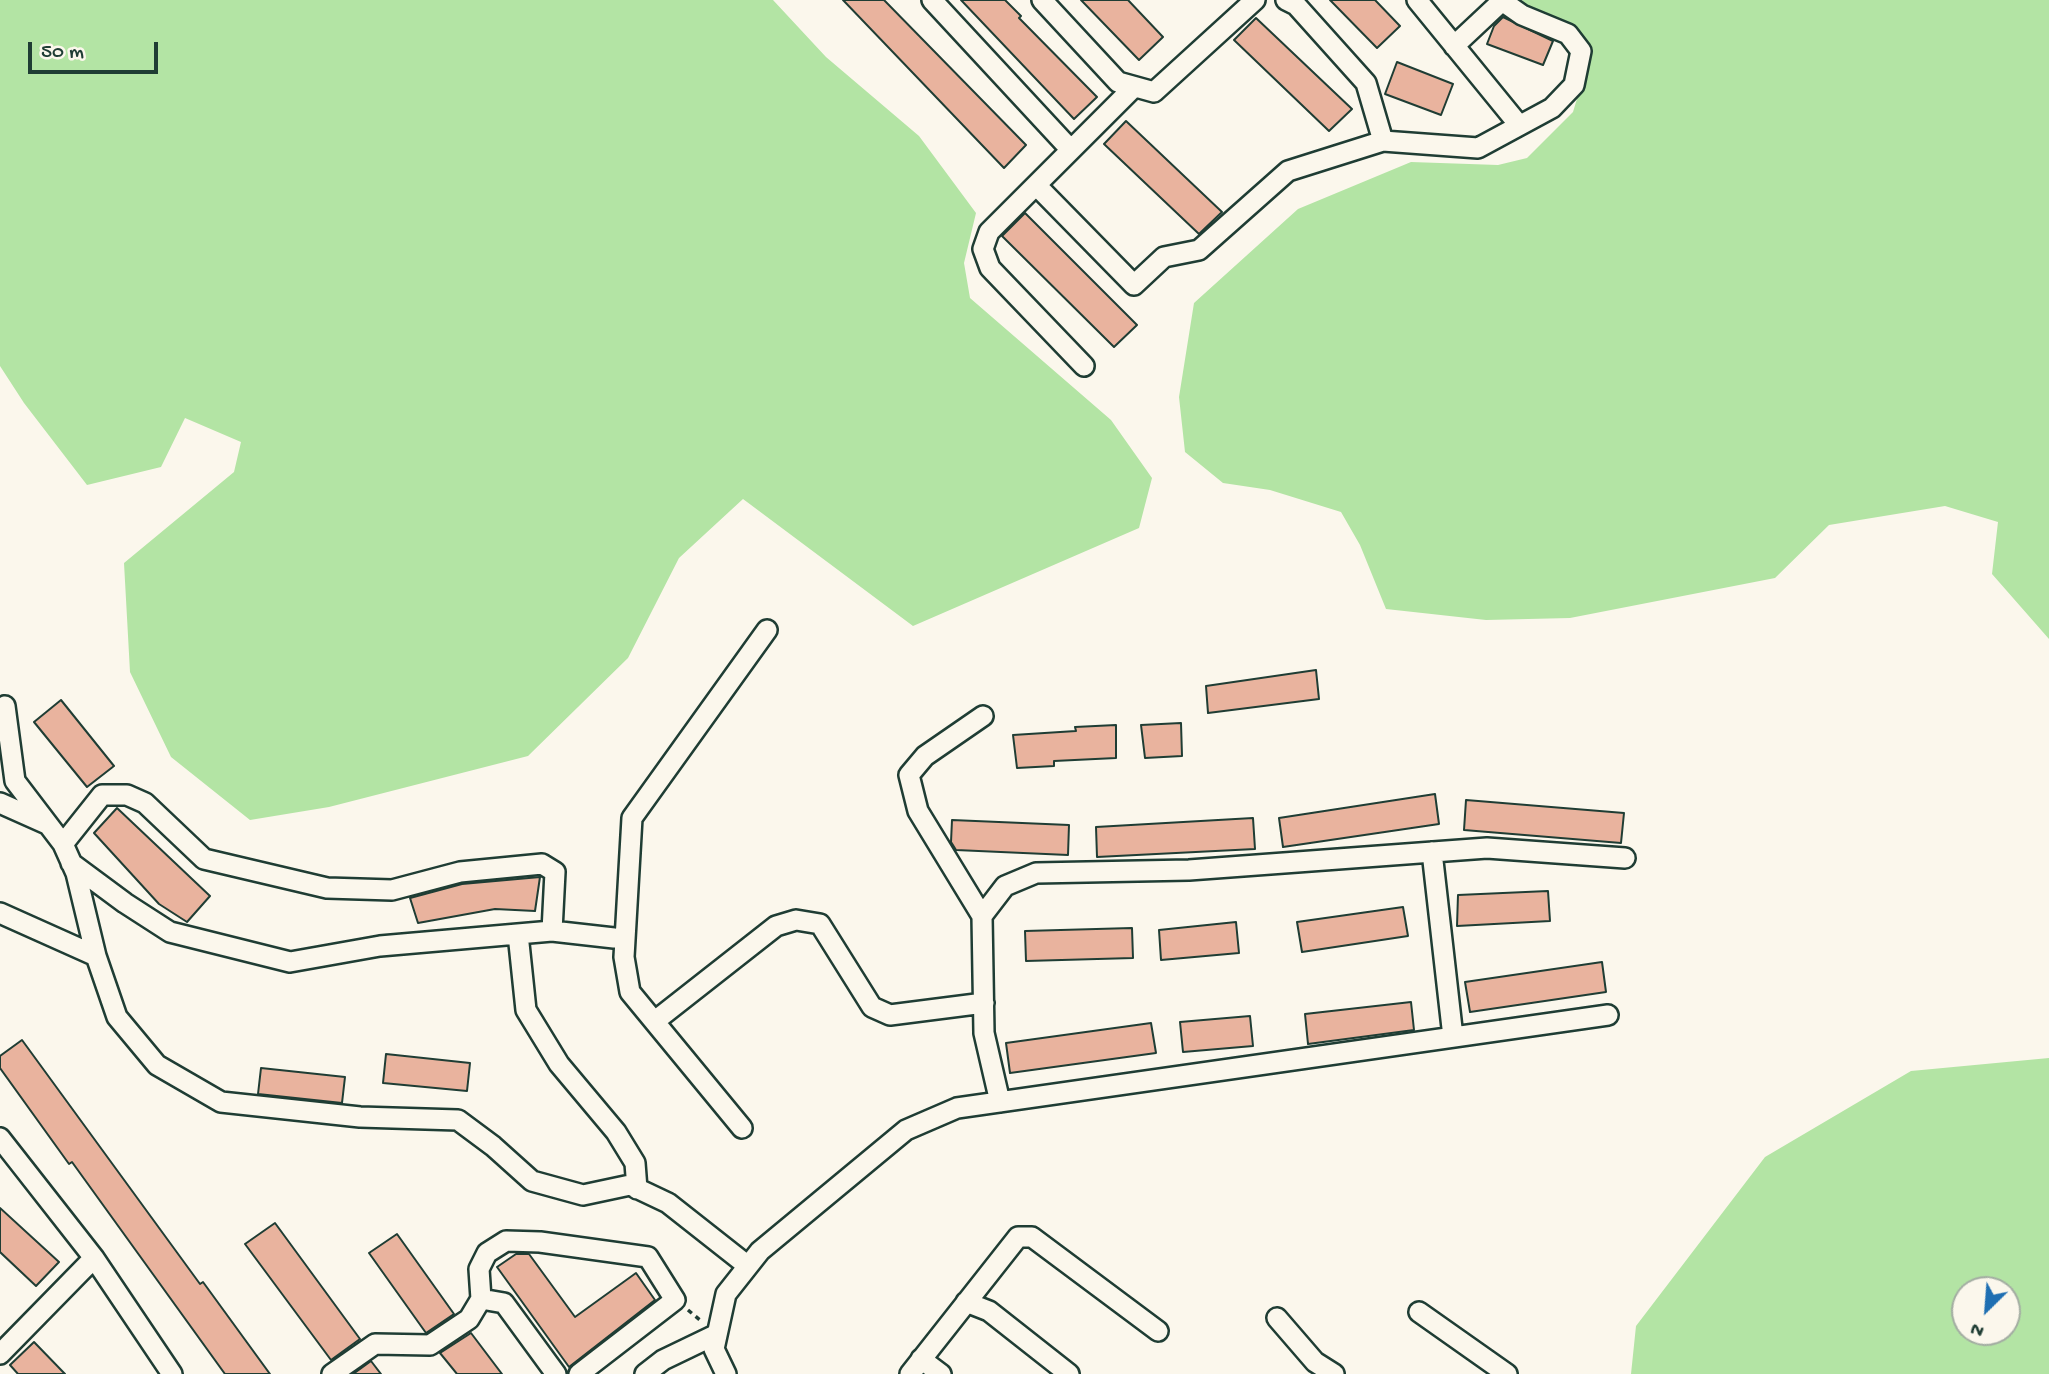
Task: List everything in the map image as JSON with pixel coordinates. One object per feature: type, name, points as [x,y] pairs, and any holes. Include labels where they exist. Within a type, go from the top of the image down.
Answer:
[{"type":"street","points":[[932,0],[1071,150]]},
{"type":"street","points":[[1042,0],[1118,82],[1154,92],[1255,0]]},
{"type":"street","points":[[1286,0],[1296,5],[1366,83],[1383,141]]},
{"type":"street","points":[[1417,0],[1519,125]]},
{"type":"street","points":[[1036,185],[1134,285],[1164,257],[1199,250],[1288,171],[1383,141],[1478,148],[1552,108],[1574,85],[1581,51],[1568,34],[1522,15],[1502,1],[1454,46]]},
{"type":"street","points":[[1084,366],[990,268],[982,249],[989,232],[1134,87]]},
{"type":"street","points":[[742,1128],[630,992],[624,957],[632,818],[766,630]]},
{"type":"street","points":[[5,706],[15,781],[63,844],[117,1017],[157,1065],[221,1102],[360,1117],[458,1120],[494,1146],[533,1181],[583,1195],[630,1185],[668,1203],[748,1266]]},
{"type":"street","points":[[983,716],[925,756],[909,775],[918,811],[982,916],[984,1033],[1000,1102]]},
{"type":"street","points":[[63,844],[102,795],[127,794],[145,803],[205,859],[327,888],[392,890],[460,872],[542,864],[555,872],[552,931]]},
{"type":"street","points":[[0,803],[49,825]]},
{"type":"street","points":[[982,916],[1005,886],[1037,873],[1189,870],[1487,848],[1625,858]]},
{"type":"street","points":[[1432,852],[1453,1037]]},
{"type":"street","points":[[71,863],[125,904],[170,932],[290,962],[380,946],[552,931],[614,938]]},
{"type":"street","points":[[0,913],[96,956]]},
{"type":"street","points":[[655,1021],[776,926],[796,920],[820,924],[873,1007],[890,1015],[984,1003]]},
{"type":"street","points":[[517,934],[526,1010],[559,1063],[616,1132],[635,1163],[637,1188]]},
{"type":"street","points":[[726,1374],[713,1349],[726,1294],[760,1251],[906,1130],[957,1108],[1608,1015]]},
{"type":"street","points":[[0,1138],[94,1258],[172,1374]]},
{"type":"street","points":[[941,1374],[916,1366],[1018,1237],[1032,1237],[1158,1331]]},
{"type":"street","points":[[332,1374],[374,1344],[430,1345],[469,1320],[481,1299],[479,1269],[487,1253],[506,1241],[540,1242],[648,1257],[675,1300],[579,1374]]},
{"type":"street","points":[[0,1354],[94,1258]]},
{"type":"street","points":[[481,1299],[504,1303],[556,1374]]},
{"type":"street","points":[[966,1303],[989,1311],[1069,1374]]},
{"type":"street","points":[[1419,1312],[1507,1374]]},
{"type":"street","points":[[1278,1318],[1315,1362],[1334,1374]]},
{"type":"street","points":[[645,1374],[663,1360],[717,1334]]},
{"type":"path","points":[[675,1300],[717,1334]]},
{"type":"green space","points":[[0,0],[773,0],[826,57],[919,136],[976,213],[964,263],[970,298],[1111,420],[1152,478],[1139,528],[913,626],[743,499],[679,558],[628,658],[528,756],[329,807],[250,820],[171,757],[130,672],[124,563],[234,472],[241,442],[185,418],[161,467],[87,485],[24,403],[0,366]]},
{"type":"green space","points":[[1522,0],[2049,0],[2049,639],[1992,574],[1998,522],[1945,506],[1829,525],[1775,578],[1570,618],[1486,620],[1386,609],[1360,545],[1341,512],[1270,490],[1223,483],[1185,452],[1179,397],[1194,303],[1298,209],[1411,162],[1498,165],[1527,158],[1573,112],[1592,49],[1571,25],[1529,10]]},
{"type":"green space","points":[[2049,1058],[2049,1374],[1631,1374],[1636,1326],[1765,1157],[1911,1071]]},
{"type":"building","points":[[843,0],[884,0],[1026,145],[1004,168]]},
{"type":"building","points":[[961,0],[1005,0],[1021,16],[1019,18],[1097,97],[1074,119]]},
{"type":"building","points":[[1081,0],[1128,0],[1163,37],[1139,60]]},
{"type":"building","points":[[1330,0],[1375,0],[1400,26],[1377,48]]},
{"type":"building","points":[[1503,17],[1553,41],[1543,65],[1487,44],[1494,26]]},
{"type":"building","points":[[1256,18],[1352,109],[1329,131],[1234,40]]},
{"type":"building","points":[[1397,62],[1453,84],[1441,115],[1385,94]]},
{"type":"building","points":[[1126,121],[1222,212],[1199,234],[1104,144]]},
{"type":"building","points":[[1025,213],[1137,325],[1114,347],[1002,236]]},
{"type":"building","points":[[1316,670],[1319,699],[1208,713],[1206,686]]},
{"type":"building","points":[[61,700],[114,766],[87,787],[34,722]]},
{"type":"building","points":[[1181,723],[1182,756],[1145,758],[1141,725]]},
{"type":"building","points":[[1116,725],[1116,758],[1054,761],[1054,766],[1017,768],[1013,735],[1076,731],[1075,727]]},
{"type":"building","points":[[1435,794],[1439,824],[1283,847],[1279,818]]},
{"type":"building","points":[[1466,800],[1624,813],[1621,843],[1464,830]]},
{"type":"building","points":[[117,808],[210,896],[187,922],[159,904],[94,833]]},
{"type":"building","points":[[1253,818],[1255,849],[1097,857],[1096,827]]},
{"type":"building","points":[[952,820],[1069,825],[1068,855],[956,850],[951,842]]},
{"type":"building","points":[[540,877],[535,911],[495,909],[418,923],[410,898],[462,884]]},
{"type":"building","points":[[1548,891],[1550,921],[1457,926],[1458,895]]},
{"type":"building","points":[[1403,907],[1408,936],[1302,952],[1297,922]]},
{"type":"building","points":[[1236,922],[1239,953],[1161,960],[1159,930]]},
{"type":"building","points":[[1132,928],[1133,958],[1026,961],[1025,931]]},
{"type":"building","points":[[1602,962],[1606,992],[1470,1012],[1465,982]]},
{"type":"building","points":[[1411,1002],[1414,1030],[1308,1044],[1305,1014]]},
{"type":"building","points":[[1250,1016],[1253,1046],[1183,1052],[1180,1022]]},
{"type":"building","points":[[1151,1023],[1156,1053],[1010,1073],[1006,1043]]},
{"type":"building","points":[[22,1040],[200,1284],[203,1282],[270,1374],[225,1374],[72,1162],[69,1164],[0,1068],[0,1056]]},
{"type":"building","points":[[386,1054],[470,1063],[467,1091],[383,1083]]},
{"type":"building","points":[[261,1068],[345,1077],[342,1103],[258,1094]]},
{"type":"building","points":[[0,1208],[59,1262],[36,1286],[0,1252]]},
{"type":"building","points":[[275,1223],[360,1339],[331,1360],[245,1244]]},
{"type":"building","points":[[397,1234],[454,1314],[426,1333],[369,1253]]},
{"type":"building","points":[[516,1254],[529,1254],[575,1317],[636,1273],[655,1300],[569,1367],[497,1267]]},
{"type":"building","points":[[471,1333],[502,1374],[457,1374],[440,1353]]},
{"type":"building","points":[[34,1342],[65,1374],[18,1374],[10,1365]]},
{"type":"building","points":[[371,1361],[381,1374],[353,1374]]}]
